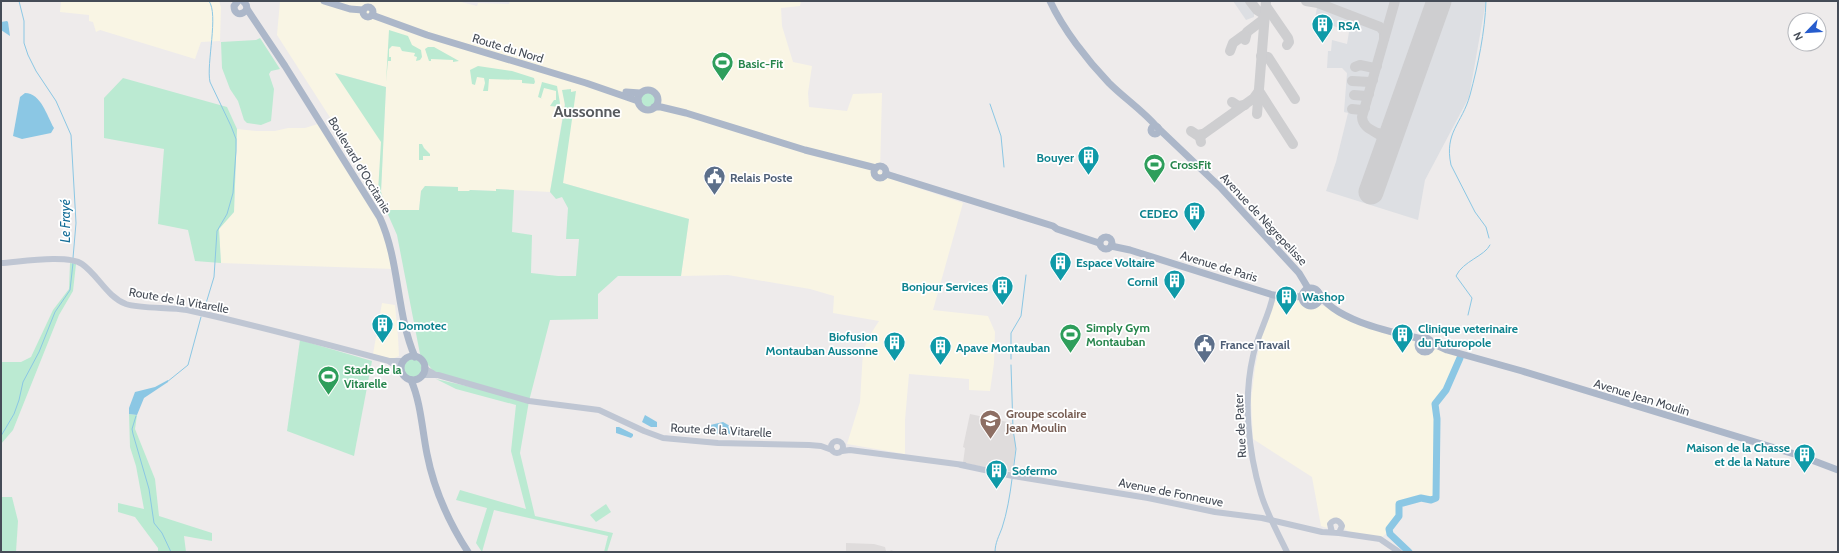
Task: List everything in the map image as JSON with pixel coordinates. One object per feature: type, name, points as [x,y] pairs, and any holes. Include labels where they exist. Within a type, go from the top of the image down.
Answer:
[{"type":"main road","points":[[243,1],[246,4],[245,11]]},
{"type":"main road","points":[[324,1],[350,9],[363,10],[366,7],[371,7],[373,14]]},
{"type":"main road","name":"Avenue de Nègrepelisse","points":[[1051,1],[1066,28],[1089,60],[1109,83],[1140,111],[1155,130],[1165,134],[1224,192],[1299,273],[1308,288]]},
{"type":"main road","name":"Boulevard d'Occitanie","points":[[235,2],[234,10],[237,13],[245,11],[271,43],[380,218],[390,246],[408,340],[415,357]]},
{"type":"main road","name":"Route du Nord","points":[[373,14],[626,92],[640,93]]},
{"type":"main road","name":"Route du Nord","points":[[373,14],[427,35],[586,83],[638,101]]},
{"type":"main road","points":[[686,113],[664,104],[651,90],[644,90],[640,93],[638,101],[643,109],[649,110],[654,107],[661,107],[686,113],[875,170],[882,167],[886,174],[1053,226],[1058,226],[1100,241]]},
{"type":"main road","points":[[654,107],[658,99]]},
{"type":"main road","points":[[1106,236],[1112,244],[1105,249],[1101,247],[1100,241],[1106,236]]},
{"type":"main road","name":"Avenue de Paris","points":[[1112,244],[1272,295],[1302,298]]},
{"type":"main road","points":[[1334,310],[1324,301],[1314,288],[1308,288],[1302,292],[1302,298],[1307,305],[1315,305],[1334,310],[1420,342],[1428,339],[1431,345],[1428,351],[1423,351],[1419,348],[1420,342]]},
{"type":"main road","points":[[1315,305],[1319,300],[1318,292]]},
{"type":"main road","name":"Boulevard d'Occitanie","points":[[404,363],[408,340]]},
{"type":"main road","name":"Avenue Jean Moulin","points":[[1431,345],[1522,371],[1829,466]]},
{"type":"main road","points":[[418,401],[422,361],[415,357],[404,363],[403,374],[411,380],[418,401],[427,454],[434,483],[446,514],[468,552]]},
{"type":"main road","points":[[411,380],[422,373]]},
{"type":"main road","points":[[1829,466],[1838,466]]},
{"type":"main road","points":[[1829,466],[1838,470]]},
{"type":"street","name":"Route de la Vitarelle","points":[[1,263],[73,260],[86,268],[117,299],[126,304],[165,307],[203,314],[279,331],[389,362],[404,363]]},
{"type":"street","name":"Rue de Pater","points":[[1272,295],[1260,331],[1252,364],[1248,410],[1250,444],[1261,495],[1271,520],[1287,552]]},
{"type":"street","name":"Route de la Vitarelle","points":[[422,373],[529,401],[599,410],[644,431],[663,438],[718,443],[821,446],[832,443]]},
{"type":"street","points":[[832,450],[832,443],[840,442],[843,449]]},
{"type":"street","name":"Route de la Vitarelle","points":[[821,446],[832,450],[836,454],[843,449]]},
{"type":"street","name":"Avenue de Fonneuve","points":[[843,449],[974,466],[1018,476],[1215,512],[1271,520],[1318,531],[1380,539],[1399,552]]},
{"type":"street","name":"Avenue de Fonneuve","points":[[1330,524],[1332,521],[1337,520],[1347,531],[1356,536]]},
{"type":"street","points":[[1318,531],[1324,530],[1330,524]]},
{"type":"street","points":[[1330,524],[1332,532]]},
{"type":"street","points":[[1339,533],[1342,526]]},
{"type":"shaded area","points":[[61,1],[219,1],[221,7],[220,41],[201,42],[195,59],[100,30],[96,32],[93,22],[89,21],[89,15],[60,12]]},
{"type":"shaded area","name":"Aussonne","points":[[280,1],[457,1],[477,6],[478,3],[509,4],[510,1],[801,1],[800,6],[781,8],[782,26],[793,62],[812,66],[808,93],[809,107],[847,111],[853,94],[882,93],[880,172],[900,182],[963,203],[933,310],[988,316],[995,332],[994,363],[990,391],[969,390],[969,379],[909,374],[905,420],[905,454],[847,444],[860,402],[863,351],[870,335],[879,321],[833,313],[834,296],[810,289],[728,275],[681,276],[689,219],[563,183],[573,93],[567,89],[550,192],[496,189],[496,191],[458,191],[457,187],[425,186],[421,191],[419,210],[390,210],[384,202],[381,192],[386,87],[336,73],[382,142],[378,192],[277,35]]},
{"type":"shaded area","points":[[1233,1],[1254,1],[1254,17],[1246,20]]},
{"type":"shaded area","points":[[1318,1],[1486,1],[1469,97],[1425,180],[1418,220],[1326,191],[1336,162],[1348,113],[1344,112],[1347,73],[1342,68],[1327,68],[1328,51],[1331,51],[1332,40],[1347,44],[1349,32],[1315,19]]},
{"type":"shaded area","points":[[321,123],[380,218],[395,269],[221,263],[219,229],[234,212],[237,129],[275,131],[288,128],[305,128]]},
{"type":"shaded area","points":[[1277,296],[1302,300],[1309,306],[1320,305],[1334,309],[1404,336],[1418,344],[1419,348],[1423,351],[1428,351],[1431,348],[1462,353],[1446,390],[1435,404],[1437,419],[1436,498],[1431,500],[1421,498],[1399,504],[1398,518],[1390,526],[1389,531],[1380,539],[1356,536],[1332,521],[1327,528],[1321,526],[1312,477],[1253,439],[1251,400],[1255,368],[1262,333]]},
{"type":"shaded area","points":[[382,303],[395,305],[399,356],[392,359],[373,354]]},
{"type":"shaded area","name":"Groupe scolaire Jean Moulin","points":[[970,414],[1012,423],[1016,446],[1012,472],[963,463],[965,448],[963,447]]},
{"type":"shaded area","points":[[846,543],[874,544],[885,547],[886,551],[889,552],[846,552]]},
{"type":"green space","points":[[389,30],[408,36],[412,45],[421,50],[422,57],[420,60],[416,61],[417,57],[414,56],[415,53],[402,51],[400,47],[392,46],[389,49],[389,57],[391,57],[391,61],[388,61],[386,82]]},
{"type":"green space","points":[[260,38],[280,69],[271,71],[269,74],[274,89],[271,121],[261,125],[247,123],[244,120],[238,101],[230,89],[222,68],[221,42],[256,40]]},
{"type":"green space","points":[[428,47],[434,47],[459,61],[453,62],[453,60],[431,59],[431,61],[429,61],[425,49]]},
{"type":"green space","points":[[478,66],[512,71],[534,78],[535,82],[534,84],[522,83],[522,80],[489,79],[488,91],[483,91],[485,83],[484,78],[477,77],[475,85],[472,84],[470,70]]},
{"type":"green space","points":[[335,73],[386,87],[381,192],[384,202],[390,210],[419,210],[421,191],[425,186],[458,187],[458,191],[496,191],[496,189],[514,190],[512,232],[532,235],[531,273],[576,276],[579,239],[566,239],[568,208],[562,197],[556,199],[550,192],[565,105],[562,90],[571,89],[571,92],[576,91],[563,183],[689,219],[681,276],[618,276],[598,294],[598,319],[550,320],[529,401],[520,453],[535,516],[613,533],[607,552],[604,552],[608,536],[494,510],[482,552],[476,543],[487,508],[456,500],[460,490],[526,509],[511,451],[516,405],[456,389],[436,379],[519,398],[504,392],[433,371],[420,354],[397,235],[378,192],[381,142]]},
{"type":"green space","points":[[123,78],[227,107],[237,129],[234,212],[219,229],[221,263],[195,261],[188,230],[158,224],[164,149],[104,138],[104,98]]},
{"type":"green space","points":[[542,82],[557,86],[560,103],[559,107],[550,106],[554,100],[556,100],[556,91],[544,88],[541,98],[543,99],[538,97]]},
{"type":"green space","points":[[648,91],[654,93],[656,99],[654,105],[648,107],[642,105],[640,99],[642,93]]},
{"type":"green space","points":[[419,144],[422,144],[430,154],[430,156],[423,156],[423,160],[419,160]]},
{"type":"green space","points":[[70,263],[76,264],[73,291],[59,315],[13,430],[1,444],[1,362],[21,362],[31,357],[53,310],[69,289]]},
{"type":"green space","name":"Stade de la Vitarelle","points":[[300,340],[372,361],[354,456],[287,431]]},
{"type":"green space","points":[[413,359],[419,362],[422,368],[419,374],[413,377],[407,374],[404,368],[407,362]]},
{"type":"green space","points":[[129,414],[137,415],[135,429],[155,479],[159,516],[212,533],[212,541],[184,536],[186,552],[158,552],[158,548],[135,517],[118,512],[118,503],[144,509],[136,466],[130,447]]},
{"type":"green space","points":[[1,497],[12,497],[18,521],[16,552],[1,552]]},
{"type":"green space","points":[[606,504],[611,512],[596,522],[590,515]]},
{"type":"water","points":[[7,21],[10,36],[1,30],[1,22]]},
{"type":"water","points":[[25,93],[31,94],[43,106],[54,128],[51,133],[22,139],[13,136],[20,97]]},
{"type":"water","points":[[168,380],[168,382],[144,398],[137,415],[129,414],[129,408],[135,392],[155,387]]},
{"type":"water","points":[[645,415],[657,422],[657,427],[651,427],[642,422]]},
{"type":"water","points":[[723,422],[730,426],[730,434],[705,433],[706,426]]},
{"type":"water","points":[[616,427],[633,434],[633,436],[631,438],[616,433]]},
{"type":"waterway","name":"Le Frayé","points":[[19,1],[24,21],[24,43],[28,55],[36,71],[56,101],[71,135],[76,223],[73,258]]},
{"type":"waterway","points":[[204,310],[214,277],[217,231],[227,214],[233,193],[236,151],[236,139],[210,82],[209,74],[213,17],[212,7],[209,1]]},
{"type":"waterway","points":[[1486,1],[1483,36],[1476,72],[1467,105],[1452,136],[1449,154],[1451,165],[1475,212],[1486,227],[1489,238]]},
{"type":"waterway","points":[[990,104],[1001,136],[1004,167]]},
{"type":"waterway","points":[[1468,315],[1472,298],[1456,276],[1464,266],[1484,252],[1490,245]]},
{"type":"waterway","name":"Le Frayé","points":[[1,436],[14,414],[23,382],[39,352],[55,312],[70,290],[73,263]]},
{"type":"waterway","points":[[1011,359],[1011,333],[1021,316],[1026,275]]},
{"type":"waterway","points":[[167,382],[188,365],[201,317]]},
{"type":"waterway","points":[[1409,552],[1390,534],[1389,529],[1399,516],[1399,504],[1421,498],[1431,500],[1436,498],[1437,419],[1435,404],[1446,390],[1460,358]]},
{"type":"waterway","points":[[1011,365],[1013,429],[1016,449],[1013,472]]},
{"type":"waterway","points":[[136,416],[132,429],[149,489],[154,523],[162,533],[171,552]]},
{"type":"waterway","points":[[995,552],[996,543],[1007,510],[1012,479]]},
{"type":"taxiway","points":[[1250,1],[1257,10],[1265,15]]},
{"type":"taxiway","points":[[1257,114],[1266,1]]},
{"type":"taxiway","points":[[1306,1],[1318,3],[1380,27],[1384,32],[1384,38]]},
{"type":"taxiway","points":[[1380,166],[1386,150],[1386,142],[1380,135],[1366,126],[1362,117],[1395,1]]},
{"type":"taxiway","points":[[1266,6],[1288,38],[1289,42],[1287,45]]},
{"type":"taxiway","points":[[1245,40],[1247,32],[1264,19]]},
{"type":"taxiway","points":[[1230,51],[1233,43],[1244,35]]},
{"type":"taxiway","points":[[1261,56],[1268,57],[1295,99]]},
{"type":"taxiway","points":[[1355,67],[1360,65],[1374,68],[1377,66]]},
{"type":"taxiway","points":[[1352,81],[1370,82],[1373,80]]},
{"type":"taxiway","points":[[1259,91],[1293,144]]},
{"type":"taxiway","points":[[1201,142],[1200,138],[1202,135],[1254,98],[1259,91]]},
{"type":"taxiway","points":[[1354,95],[1366,96],[1369,94]]},
{"type":"taxiway","points":[[1232,102],[1238,106],[1245,105]]},
{"type":"taxiway","points":[[1352,109],[1362,110],[1365,108]]},
{"type":"taxiway","points":[[1378,133],[1384,135],[1390,133],[1398,117]]},
{"type":"taxiway","points":[[1191,131],[1197,135],[1203,134]]},
{"type":"runway","points":[[1371,192],[1439,1]]},
{"type":"place","name":"RSA","points":[[1323,44]]},
{"type":"place","name":"Basic-Fit","points":[[723,82]]},
{"type":"place","name":"Bouyer","points":[[1089,176]]},
{"type":"place","name":"CrossFit","points":[[1154,184]]},
{"type":"place","name":"Relais Poste","points":[[715,196]]},
{"type":"place","name":"CEDEO","points":[[1194,232]]},
{"type":"place","name":"Espace Voltaire","points":[[1061,282]]},
{"type":"place","name":"Cornil","points":[[1174,300]]},
{"type":"place","name":"Bonjour Services","points":[[1003,306]]},
{"type":"place","name":"Washop","points":[[1287,316]]},
{"type":"place","name":"Domotec","points":[[383,344]]},
{"type":"place","name":"Simply Gym Montauban","points":[[1071,354]]},
{"type":"place","name":"Clinique veterinaire du Futuropole","points":[[1403,354]]},
{"type":"place","name":"Biofusion Montauban Aussonne","points":[[894,362]]},
{"type":"place","name":"France Travail","points":[[1205,364]]},
{"type":"place","name":"Apave Montauban","points":[[941,366]]},
{"type":"place","name":"Stade de la Vitarelle","points":[[329,396]]},
{"type":"place","name":"Groupe scolaire Jean Moulin","points":[[990,440]]},
{"type":"place","name":"Maison de la Chasse et de la Nature","points":[[1805,474]]},
{"type":"place","name":"Sofermo","points":[[997,490]]},
{"type":"district","name":"Aussonne","points":[[587,111]]}]
